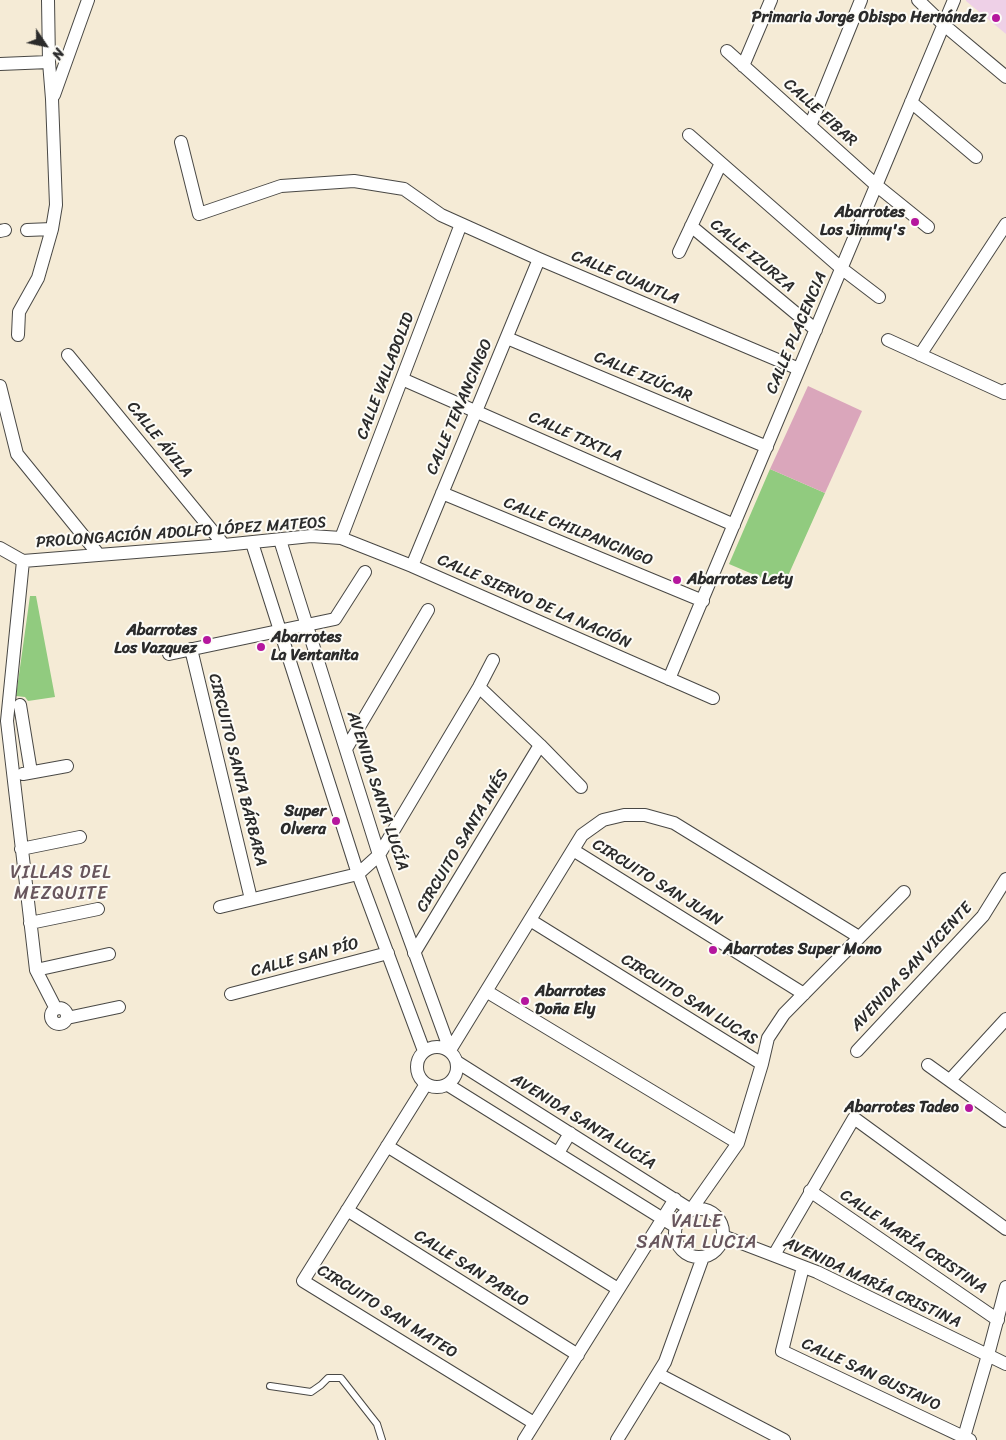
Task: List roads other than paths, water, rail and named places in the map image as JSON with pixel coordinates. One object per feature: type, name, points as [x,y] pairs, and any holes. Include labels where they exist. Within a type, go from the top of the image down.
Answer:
[{"type":"street","points":[[18,336],[19,312],[38,278],[52,229],[56,205],[48,0]]},
{"type":"street","points":[[52,99],[88,0]]},
{"type":"street","points":[[743,66],[771,0]]},
{"type":"street","points":[[810,126],[861,0]]},
{"type":"street","points":[[918,0],[944,25],[1006,77]]},
{"type":"street","name":"CALLE PLACENCIA","points":[[669,679],[954,0]]},
{"type":"street","name":"CALLE EIBAR","points":[[727,51],[876,185],[928,227]]},
{"type":"street","points":[[0,64],[49,62]]},
{"type":"street","points":[[911,102],[976,157]]},
{"type":"street","points":[[689,136],[879,298]]},
{"type":"street","name":"CALLE CUAUTLA","points":[[181,142],[199,214],[281,186],[354,181],[404,189],[441,215],[539,259],[799,369]]},
{"type":"street","points":[[679,252],[721,163]]},
{"type":"street","name":"CALLE VALLADOLID","points":[[341,538],[461,224]]},
{"type":"street","points":[[920,355],[1006,224]]},
{"type":"street","name":"CALLE IZURZA","points":[[691,226],[816,330]]},
{"type":"street","points":[[27,230],[52,229]]},
{"type":"street","name":"CALLE TENANCINGO","points":[[412,566],[539,259]]},
{"type":"street","name":"CALLE IZÚCAR","points":[[507,338],[767,446]]},
{"type":"street","points":[[888,340],[1004,393],[1006,390]]},
{"type":"street","name":"CALLE ÁVILA","points":[[68,355],[224,545]]},
{"type":"street","name":"CALLE TIXTLA","points":[[402,379],[734,525]]},
{"type":"street","points":[[0,386],[17,454],[99,555]]},
{"type":"street","name":"CALLE CHILPANCINGO","points":[[442,493],[702,601]]},
{"type":"street","name":"PROLONGACIÓN ADOLFO LÓPEZ MATEOS","points":[[23,561],[252,543],[312,536],[341,538]]},
{"type":"street","name":"CALLE SIERVO DE LA NACIÓN","points":[[341,538],[412,566],[713,698]]},
{"type":"street","name":"AVENIDA SANTA LUCÍA","points":[[280,540],[379,855],[450,1050]]},
{"type":"street","points":[[252,543],[358,874],[424,1051]]},
{"type":"street","points":[[0,548],[23,561],[3,724],[13,776],[36,970],[56,1009],[51,1017],[54,1023],[63,1023],[67,1018],[119,1007]]},
{"type":"street","points":[[169,654],[335,619],[365,572]]},
{"type":"street","points":[[346,749],[428,610]]},
{"type":"street","name":"CIRCUITO SANTA BÁRBARA","points":[[191,649],[251,899]]},
{"type":"street","points":[[220,907],[358,874],[379,855],[479,687],[493,660]]},
{"type":"street","points":[[479,687],[581,787]]},
{"type":"street","points":[[20,705],[31,772]]},
{"type":"street","name":"CIRCUITO SANTA INÉS","points":[[414,953],[540,745]]},
{"type":"street","points":[[13,776],[67,766]]},
{"type":"street","name":"CIRCUITO SAN JUAN","points":[[804,994],[573,850],[582,835],[603,820],[624,815],[645,814],[674,823],[859,937]]},
{"type":"street","points":[[21,849],[80,837]]},
{"type":"street","points":[[450,1050],[573,850]]},
{"type":"street","name":"AVENIDA SAN VICENTE","points":[[857,1051],[984,916],[1006,879]]},
{"type":"street","points":[[762,1064],[768,1038],[784,1014],[904,892]]},
{"type":"street","points":[[30,923],[98,909]]},
{"type":"street","name":"CIRCUITO SAN LUCAS","points":[[530,920],[762,1064],[738,1143],[692,1210]]},
{"type":"street","name":"CALLE SAN PÍO","points":[[231,994],[388,953]]},
{"type":"street","points":[[36,970],[108,954]]},
{"type":"street","points":[[486,991],[738,1143]]},
{"type":"street","points":[[950,1080],[1006,1019]]},
{"type":"street","points":[[440,1046],[450,1050],[457,1062],[456,1075],[448,1085],[436,1088],[426,1084],[419,1077],[416,1068],[418,1058],[424,1051],[432,1047],[440,1046]]},
{"type":"street","name":"AVENIDA SANTA LUCÍA","points":[[457,1062],[692,1210]]},
{"type":"street","points":[[928,1065],[1006,1121]]},
{"type":"street","name":"CIRCUITO SAN MATEO","points":[[426,1084],[303,1281],[534,1424]]},
{"type":"street","points":[[448,1085],[676,1228]]},
{"type":"street","points":[[774,1255],[854,1118],[1006,1230]]},
{"type":"street","points":[[558,1154],[570,1133]]},
{"type":"street","points":[[387,1146],[618,1290]]},
{"type":"street","name":"CALLE MARÍA CRISTINA","points":[[810,1191],[998,1320]]},
{"type":"street","points":[[524,1440],[675,1199]]},
{"type":"street","name":"CALLE SAN PABLO","points":[[347,1210],[578,1355]]},
{"type":"street","points":[[692,1210],[708,1210],[720,1221],[723,1228],[721,1243],[716,1250],[703,1257],[695,1257],[682,1250],[675,1236],[679,1220],[684,1214],[692,1210]]},
{"type":"street","name":"AVENIDA MARÍA CRISTINA","points":[[723,1236],[817,1272],[1006,1364]]},
{"type":"street","points":[[617,1440],[665,1362],[703,1257]]},
{"type":"street","name":"CALLE SAN GUSTAVO","points":[[803,1267],[782,1351],[967,1438]]},
{"type":"street","points":[[967,1438],[1006,1286]]},
{"type":"street","points":[[658,1374],[784,1440]]},
{"type":"lane","points":[[270,1386],[311,1392],[321,1386],[328,1378],[341,1378],[377,1424],[382,1440]]},
{"type":"place","name":"Primaria Jorge Obispo Hernández","points":[[996,18]]},
{"type":"place","name":"Abarrotes Los Jimmy's","points":[[915,222]]},
{"type":"place","name":"Abarrotes Lety","points":[[677,580]]},
{"type":"place","name":"Abarrotes Los Vazquez","points":[[207,640]]},
{"type":"place","name":"Abarrotes La Ventanita","points":[[261,647]]},
{"type":"place","name":"Super Olvera","points":[[336,821]]},
{"type":"place","name":"Abarrotes Super Mono","points":[[713,950]]},
{"type":"place","name":"Abarrotes Doña Ely","points":[[525,1001]]},
{"type":"place","name":"Abarrotes Tadeo","points":[[969,1108]]},
{"type":"district","name":"VILLAS DEL MEZQUITE","points":[[61,883]]},
{"type":"district","name":"VALLE SANTA LUCIA","points":[[697,1232]]}]
